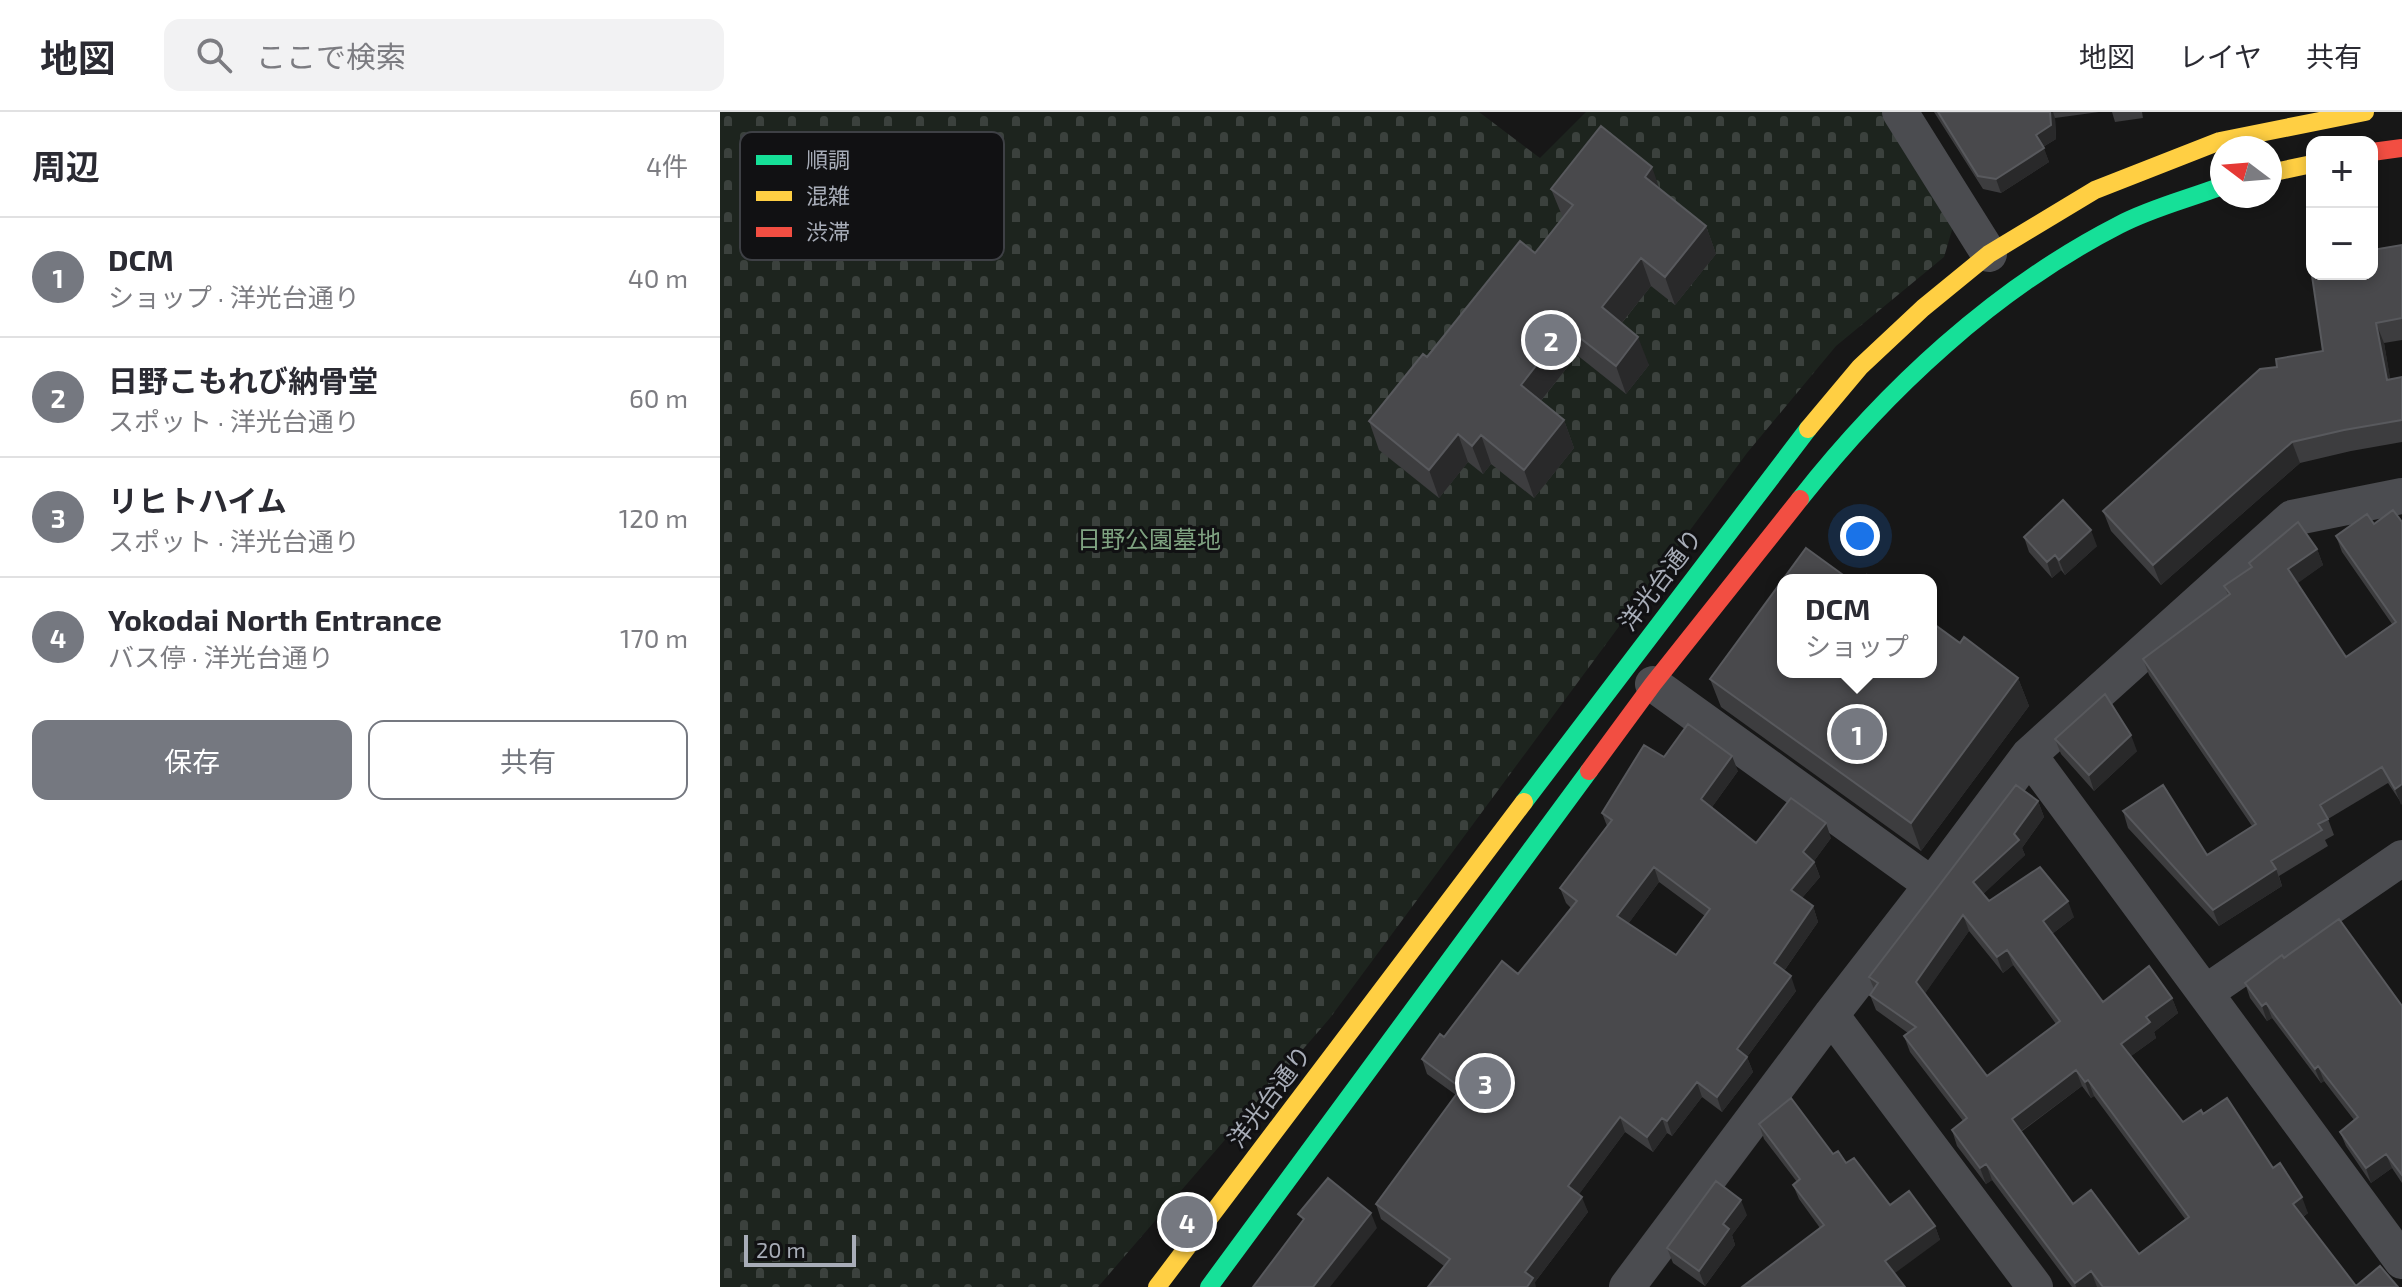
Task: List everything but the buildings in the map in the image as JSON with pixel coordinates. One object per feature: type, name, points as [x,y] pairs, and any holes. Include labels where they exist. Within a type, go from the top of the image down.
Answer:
[{"type":"street","points":[[1900,112],[1989,254]]},
{"type":"street","name":"洋光台通り","points":[[1157,1287],[1788,452],[1860,367],[1923,308],[1989,254],[2095,190],[2220,141],[2365,112]]},
{"type":"street","points":[[2378,151],[2402,148]]},
{"type":"street","points":[[2282,170],[2306,165]]},
{"type":"street","points":[[1209,1287],[1653,684],[1845,442],[1939,351],[2022,283],[2120,224],[2210,190]]},
{"type":"street","points":[[1632,1285],[1831,1015],[2029,755],[2292,518],[2402,496]]},
{"type":"street","points":[[1653,684],[1932,885]]},
{"type":"street","points":[[2029,755],[2402,1261]]},
{"type":"street","points":[[2205,993],[2402,858]]},
{"type":"street","points":[[1831,1015],[2035,1287]]},
{"type":"green space","name":"日野公園墓地","points":[[720,112],[1479,112],[1540,158],[1586,112],[1882,112],[1955,220],[1944,257],[1836,346],[1747,453],[1330,1018],[1098,1287],[720,1287]]},
{"type":"traffic: fast","points":[[1800,499],[1906,381],[1986,311],[2029,279],[2119,225],[2210,190]]},
{"type":"traffic: fast","points":[[1524,802],[1808,429]]},
{"type":"traffic: fast","points":[[1209,1287],[1589,771]]},
{"type":"traffic: slow","points":[[1808,429],[1860,367],[1923,308],[1989,254],[2095,190],[2220,141],[2365,112]]},
{"type":"traffic: slow","points":[[2282,170],[2306,165]]},
{"type":"traffic: slow","points":[[1157,1287],[1524,802]]},
{"type":"traffic: jam","points":[[2378,151],[2402,148]]},
{"type":"traffic: jam","points":[[1589,771],[1653,684],[1800,499]]},
{"type":"place","name":"日野こもれび納骨堂","points":[[1551,340]]},
{"type":"place","name":"DCM","points":[[1857,734]]},
{"type":"place","name":"リヒトハイム","points":[[1485,1083]]},
{"type":"place","name":"Yokodai North Entrance","points":[[1187,1222]]}]
